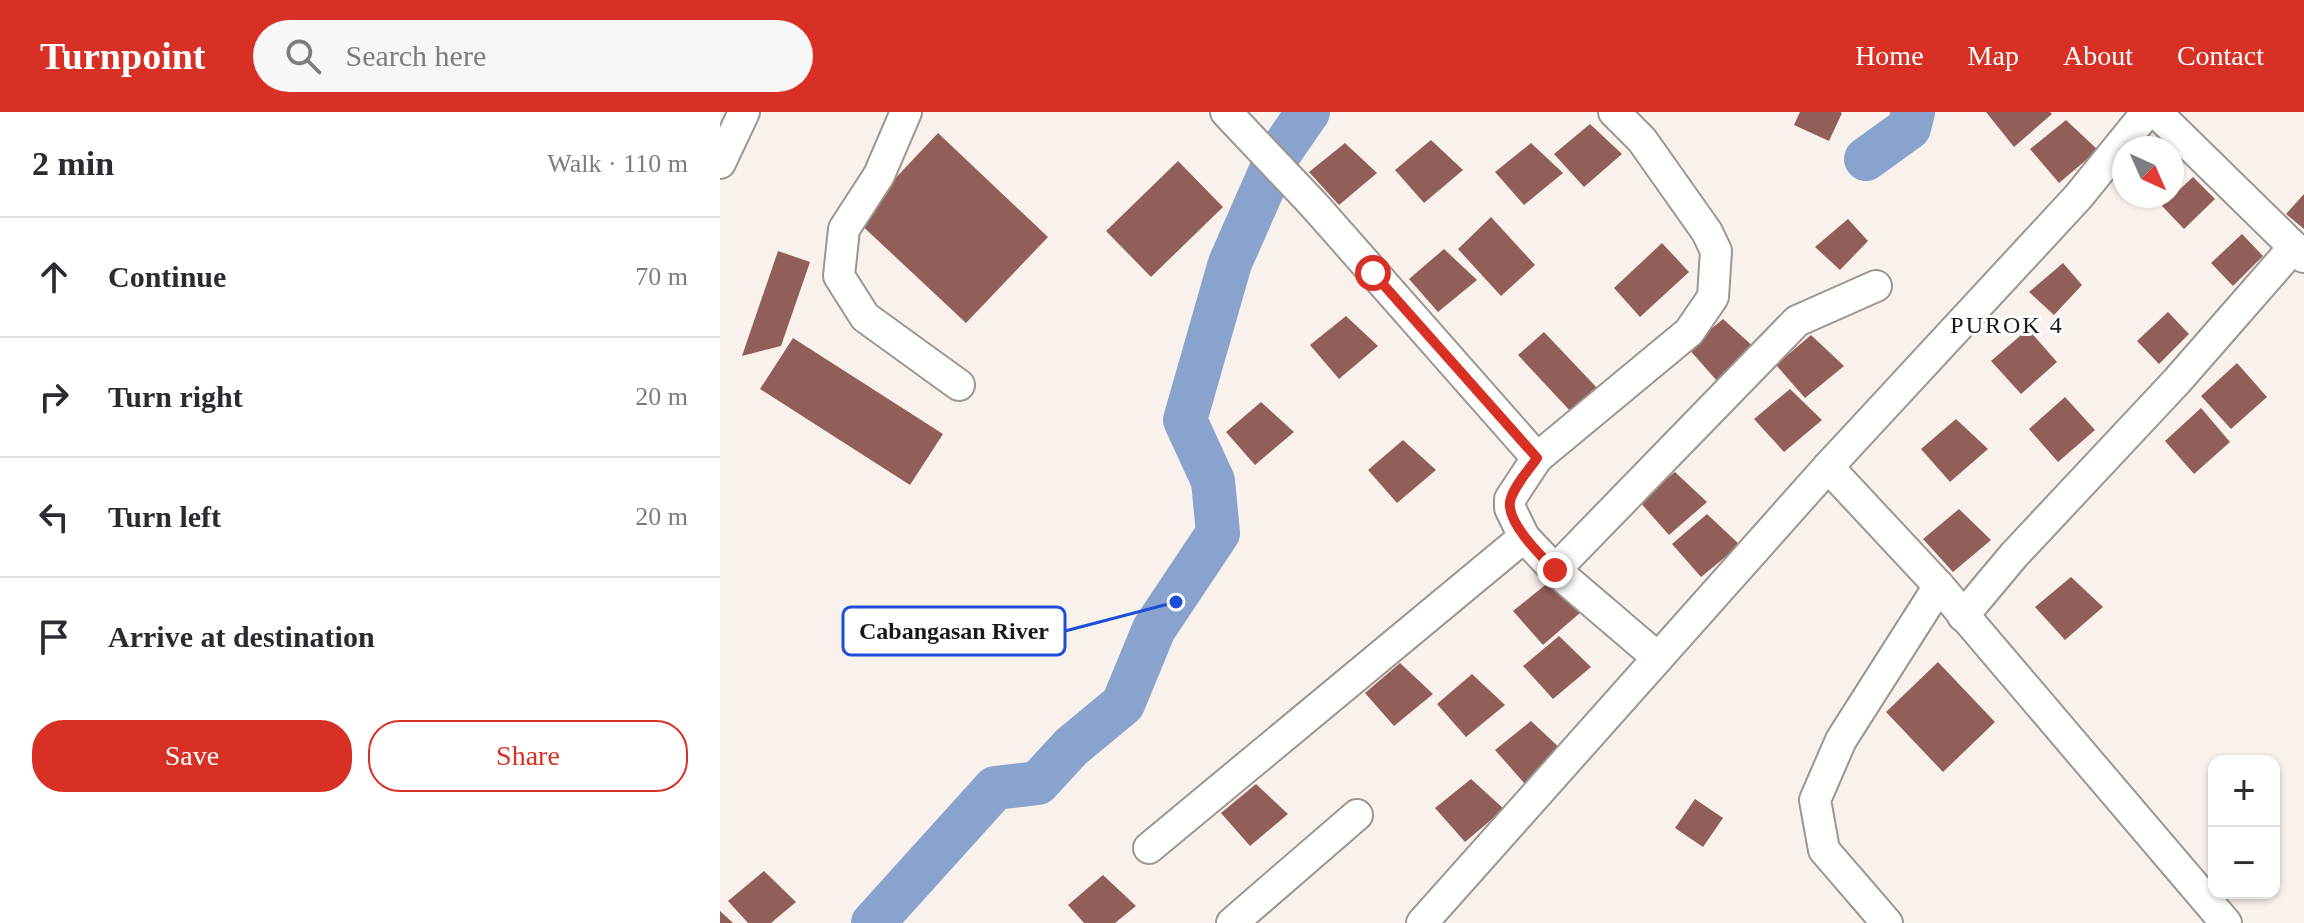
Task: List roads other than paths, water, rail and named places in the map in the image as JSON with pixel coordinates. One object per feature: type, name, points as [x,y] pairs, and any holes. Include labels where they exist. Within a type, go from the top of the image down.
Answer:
[{"type":"street","points":[[720,163],[744,112]]},
{"type":"street","points":[[906,112],[879,175],[844,229],[839,276],[865,317],[959,385]]},
{"type":"street","points":[[1226,112],[1314,205],[1537,458]]},
{"type":"street","points":[[1614,112],[1642,140],[1707,232],[1716,251],[1713,297],[1689,332],[1537,458],[1510,499],[1510,508],[1524,537],[1555,570],[1658,658]]},
{"type":"street","points":[[1422,923],[1828,467],[2078,197],[2147,112]]},
{"type":"street","points":[[1963,616],[2014,555],[2299,252],[2156,112]]},
{"type":"street","points":[[1555,570],[1797,321],[1876,286]]},
{"type":"street","points":[[1828,467],[1939,586],[2226,923]]},
{"type":"street","points":[[1149,848],[1524,537]]},
{"type":"street","points":[[1887,923],[1824,850],[1815,800],[1841,740],[1939,586]]},
{"type":"street","points":[[1232,923],[1357,815]]},
{"type":"waterway","points":[[1279,154],[1308,112]]},
{"type":"waterway","points":[[1866,159],[1909,128],[1913,112]]},
{"type":"waterway","points":[[873,923],[995,788],[1038,783],[1071,747],[1123,704],[1154,629],[1218,533],[1213,481],[1185,420],[1230,263],[1271,170]]},
{"type":"place","name":"Cabangasan River","points":[[1176,602]]},
{"type":"district","name":"PUROK 4","points":[[2007,325]]}]
